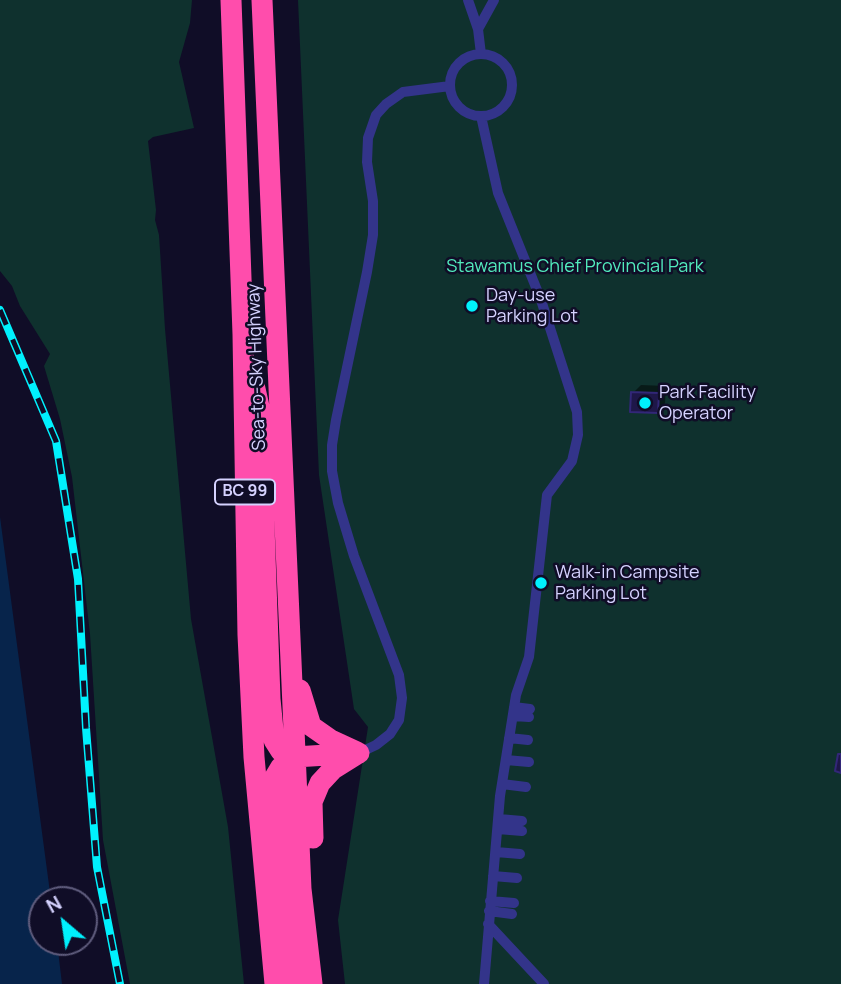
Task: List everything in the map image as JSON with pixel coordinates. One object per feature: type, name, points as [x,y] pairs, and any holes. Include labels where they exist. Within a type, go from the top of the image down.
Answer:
[{"type":"highway","name":"Sea-to-Sky Highway","points":[[231,0],[243,334],[248,635],[267,919],[275,984]]},
{"type":"highway","name":"Sea-to-Sky Highway","points":[[262,0],[301,889],[314,984]]},
{"type":"highway","points":[[243,334],[260,411],[270,699],[274,740],[281,751],[295,757],[359,753]]},
{"type":"highway","points":[[289,626],[301,693],[312,726],[331,740],[359,753]]},
{"type":"highway","points":[[314,984],[312,802],[320,783],[333,769],[359,753]]},
{"type":"highway","points":[[292,984],[275,777],[281,766],[295,757]]},
{"type":"lane","points":[[468,0],[478,29],[481,54]]},
{"type":"lane","points":[[478,29],[491,1]]},
{"type":"lane","points":[[481,54],[496,57],[504,63],[512,80],[509,99],[503,107],[495,113],[481,116],[466,112],[458,106],[450,86],[453,70],[459,62],[467,56],[481,54]]},
{"type":"lane","points":[[359,753],[390,734],[399,720],[402,698],[399,676],[390,648],[354,556],[338,503],[332,471],[336,420],[373,235],[373,201],[367,162],[368,138],[376,115],[403,92],[450,86]]},
{"type":"lane","points":[[481,116],[498,193],[534,278],[571,393],[578,425],[572,461],[547,495],[529,657],[514,711],[502,784],[484,984]]},
{"type":"lane","points":[[514,711],[530,713]]},
{"type":"lane","points":[[509,738],[528,740]]},
{"type":"lane","points":[[506,760],[529,762]]},
{"type":"lane","points":[[502,784],[526,787]]},
{"type":"lane","points":[[499,824],[522,826]]},
{"type":"lane","points":[[496,852],[520,854]]},
{"type":"lane","points":[[493,876],[517,878]]},
{"type":"lane","points":[[490,906],[513,908]]},
{"type":"lane","points":[[488,924],[544,984]]},
{"type":"green space","points":[[0,0],[192,0],[190,23],[179,62],[194,128],[153,137],[148,141],[155,220],[159,235],[191,619],[228,827],[244,984],[130,984],[103,840],[90,634],[72,477],[60,419],[44,366],[50,354],[20,306],[12,286],[0,271]]},
{"type":"green space","name":"Stawamus Chief Provincial Park","points":[[298,0],[841,0],[841,984],[345,984],[338,920],[368,727],[354,709],[319,475]]},
{"type":"water","points":[[0,517],[49,886],[28,886],[28,956],[59,956],[62,984],[0,984]]},
{"type":"building","name":"Park Facility Operator","points":[[631,392],[659,393],[658,413],[630,412]]},
{"type":"building","points":[[838,754],[841,754],[841,773],[835,771]]},
{"type":"railway","points":[[0,310],[56,441],[78,579],[97,867],[120,984]]},
{"type":"place","name":"Day-use Parking Lot","points":[[472,306]]},
{"type":"place","name":"Park Facility Operator","points":[[645,403]]},
{"type":"place","name":"Walk-in Campsite Parking Lot","points":[[541,583]]}]
